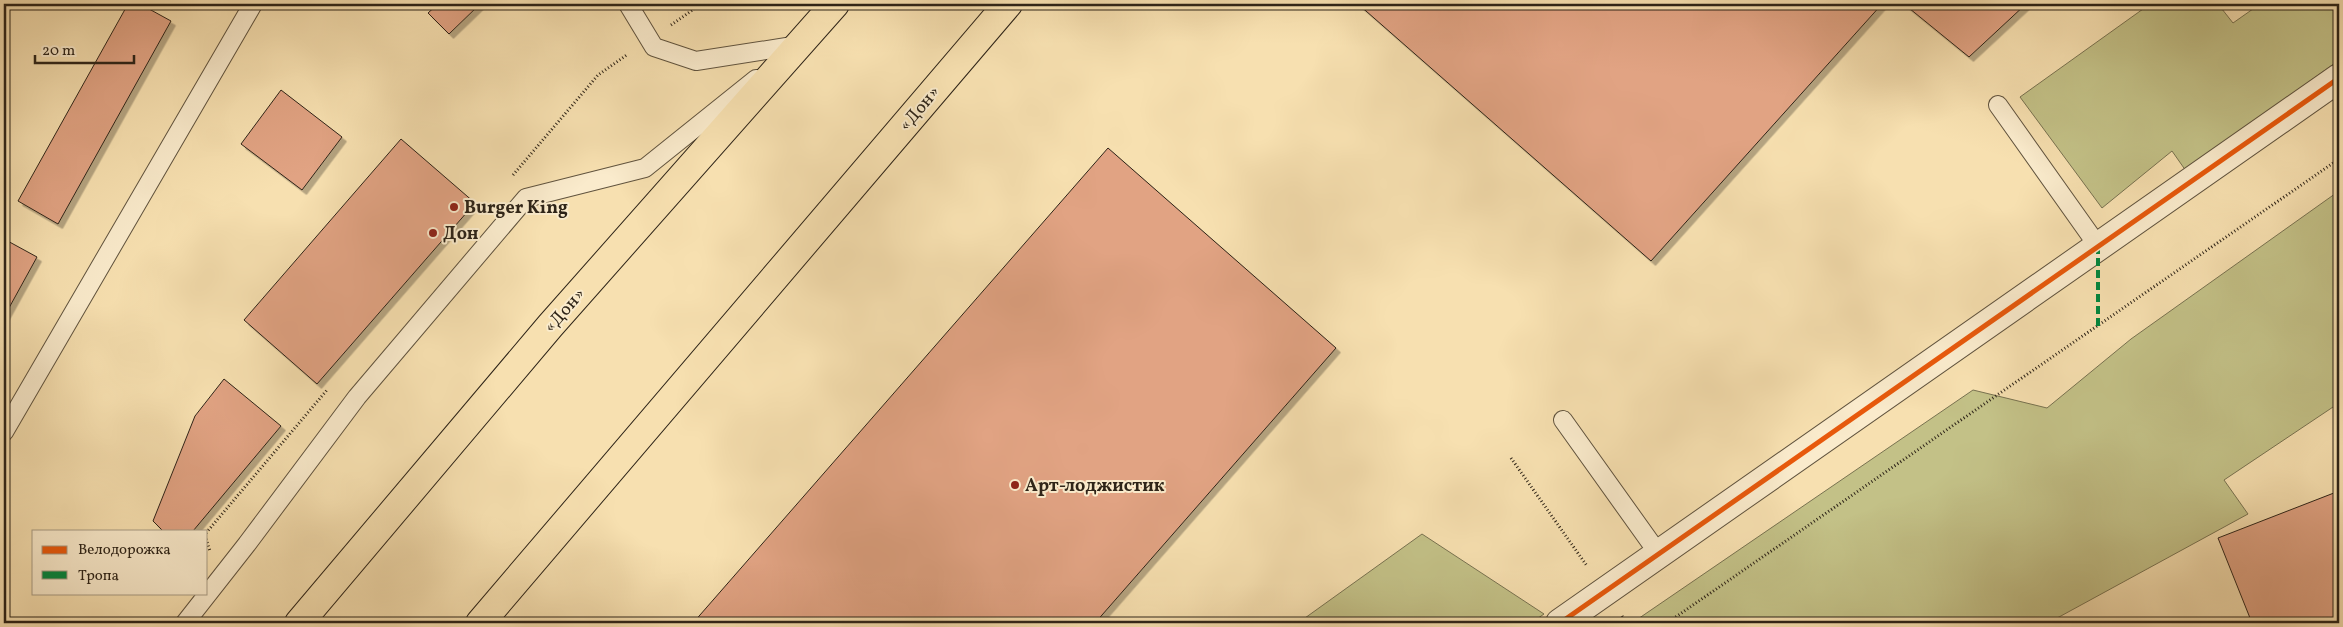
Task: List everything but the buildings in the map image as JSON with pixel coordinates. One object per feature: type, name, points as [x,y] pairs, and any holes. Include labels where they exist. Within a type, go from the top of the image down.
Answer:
[{"type":"highway","name":"«Дон»","points":[[300,623],[550,326],[835,4]]},
{"type":"highway","name":"«Дон»","points":[[483,621],[1008,4]]},
{"type":"street","points":[[1560,623],[2339,78]]},
{"type":"lane","points":[[4,432],[252,4]]},
{"type":"lane","points":[[628,4],[654,47],[696,61],[799,44]]},
{"type":"lane","points":[[208,594],[357,397],[526,198],[645,168],[799,44]]},
{"type":"lane","points":[[1998,105],[2098,246]]},
{"type":"lane","points":[[1563,420],[1658,553]]},
{"type":"lane","points":[[185,623],[208,594]]},
{"type":"path","points":[[1666,623],[2339,160]]},
{"type":"path","points":[[1511,458],[1605,591]]},
{"type":"shaded area","points":[[2150,4],[2218,4],[2233,23],[2260,4],[2339,4],[2339,60],[2186,171],[2172,151],[2102,208],[2020,97]]},
{"type":"shaded area","points":[[2339,191],[2339,403],[2224,480],[2248,514],[2048,623],[1632,623],[1973,390],[2047,408],[2131,339]]},
{"type":"shaded area","points":[[1422,534],[1544,614],[1531,623],[1298,623]]},
{"type":"railway","points":[[4,8],[6,4]]},
{"type":"marked path","points":[[2098,246],[2098,326]]},
{"type":"cycle path","points":[[1560,623],[2339,78]]},
{"type":"place","name":"Burger King","points":[[454,207]]},
{"type":"place","name":"Дон","points":[[433,233]]},
{"type":"place","name":"Арт-лоджистик","points":[[1015,485]]}]
